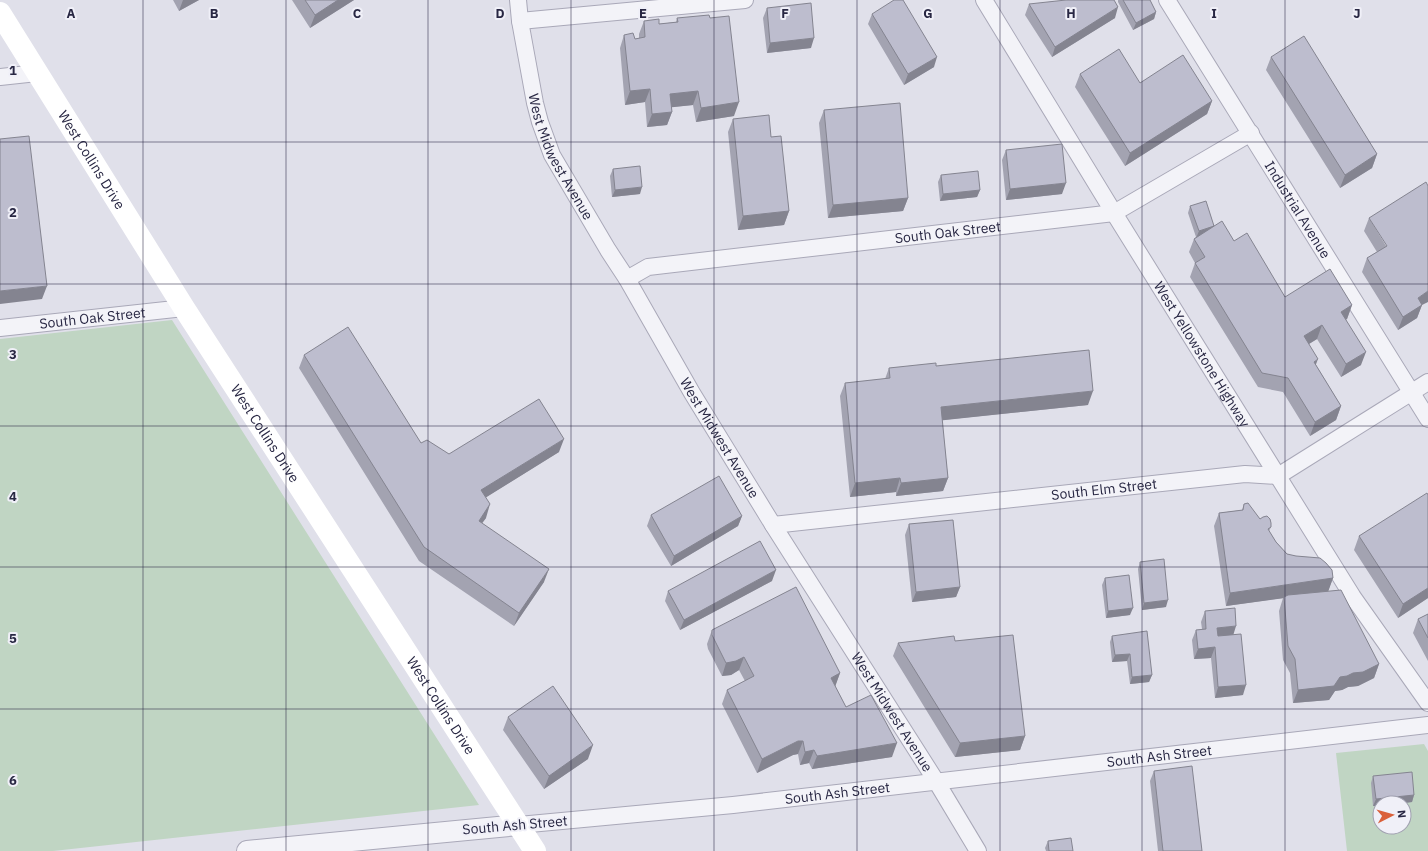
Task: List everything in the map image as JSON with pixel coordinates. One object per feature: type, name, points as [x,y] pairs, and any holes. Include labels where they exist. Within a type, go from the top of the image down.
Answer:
[{"type":"main road","name":"West Collins Drive","points":[[0,13],[184,308],[535,851]]},
{"type":"street","name":"West Midwest Avenue","points":[[518,0],[520,21],[535,103],[552,155],[608,250],[628,279],[692,393],[773,526],[936,781],[978,851]]},
{"type":"street","points":[[520,21],[745,0]]},
{"type":"street","name":"West Yellowstone Highway","points":[[984,0],[1114,213],[1353,597],[1428,703]]},
{"type":"street","name":"Industrial Avenue","points":[[1167,0],[1428,419]]},
{"type":"street","points":[[0,77],[37,73]]},
{"type":"street","name":"South Oak Street","points":[[628,279],[648,268],[1114,213],[1251,134]]},
{"type":"street","name":"South Oak Street","points":[[0,328],[184,308]]},
{"type":"street","points":[[1278,476],[1428,382]]},
{"type":"street","name":"South Elm Street","points":[[773,526],[1245,474],[1278,476]]},
{"type":"street","name":"South Ash Street","points":[[247,851],[733,805],[1428,725]]},
{"type":"green space","points":[[172,320],[479,805],[53,851],[0,851],[0,339]]},
{"type":"green space","points":[[1424,744],[1428,751],[1428,851],[1347,851],[1336,753]]},
{"type":"building","points":[[305,0],[338,0],[315,15]]},
{"type":"building","points":[[894,0],[903,0],[937,57],[908,74],[872,14]]},
{"type":"building","points":[[1066,0],[1114,0],[1118,7],[1055,47],[1029,4]]},
{"type":"building","points":[[1123,0],[1150,0],[1156,12],[1136,23]]},
{"type":"building","points":[[811,3],[814,38],[770,43],[767,8]]},
{"type":"building","points":[[709,15],[710,18],[729,16],[739,102],[701,108],[698,91],[670,94],[672,112],[652,114],[650,89],[630,91],[624,35],[633,33],[635,39],[645,37],[644,21],[659,19],[659,24],[678,22],[677,18]]},
{"type":"building","points":[[1304,36],[1377,154],[1345,175],[1271,57]]},
{"type":"building","points":[[1119,49],[1140,83],[1183,55],[1212,101],[1130,153],[1080,74]]},
{"type":"building","points":[[900,103],[908,198],[833,205],[824,110]]},
{"type":"building","points":[[769,115],[771,137],[781,136],[789,211],[743,216],[733,119]]},
{"type":"building","points":[[29,136],[47,286],[0,291],[0,139]]},
{"type":"building","points":[[1062,144],[1066,183],[1010,189],[1006,150]]},
{"type":"building","points":[[640,166],[642,187],[615,190],[613,169]]},
{"type":"building","points":[[978,171],[980,190],[943,194],[941,175]]},
{"type":"building","points":[[1426,182],[1428,186],[1428,291],[1418,298],[1422,305],[1403,317],[1367,258],[1387,246],[1369,218]]},
{"type":"building","points":[[1206,201],[1214,226],[1199,231],[1190,206]]},
{"type":"building","points":[[1222,221],[1234,241],[1247,233],[1285,297],[1330,269],[1352,305],[1341,312],[1366,352],[1346,364],[1322,325],[1304,336],[1318,359],[1314,362],[1341,406],[1315,422],[1288,378],[1262,373],[1195,263],[1205,257],[1194,239]]},
{"type":"building","points":[[348,327],[421,443],[427,440],[449,454],[539,399],[564,439],[481,490],[490,504],[479,521],[549,569],[519,613],[424,547],[304,355]]},
{"type":"building","points":[[1089,350],[1093,391],[941,407],[948,478],[901,483],[900,478],[855,483],[845,383],[890,378],[889,368],[936,363],[936,366]]},
{"type":"building","points":[[719,476],[742,516],[674,556],[651,515]]},
{"type":"building","points":[[1427,493],[1428,588],[1403,604],[1359,536]]},
{"type":"building","points":[[1248,503],[1260,519],[1267,516],[1270,519],[1271,527],[1268,529],[1276,542],[1287,554],[1320,558],[1332,570],[1333,578],[1230,593],[1219,513],[1243,510],[1244,504]]},
{"type":"building","points":[[953,520],[960,587],[916,592],[909,524]]},
{"type":"building","points":[[760,541],[776,570],[684,620],[668,591]]},
{"type":"building","points":[[1164,559],[1168,600],[1144,603],[1140,562]]},
{"type":"building","points":[[1129,575],[1133,608],[1108,611],[1105,578]]},
{"type":"building","points":[[796,587],[840,673],[831,678],[846,707],[871,695],[897,743],[817,756],[814,750],[805,752],[803,741],[798,741],[762,759],[727,690],[754,676],[744,657],[736,661],[726,663],[712,635],[712,630]]},
{"type":"building","points":[[1341,590],[1379,664],[1363,672],[1340,677],[1334,686],[1298,690],[1295,659],[1288,646],[1284,597],[1288,595]]},
{"type":"building","points":[[1235,608],[1236,626],[1217,628],[1218,636],[1241,634],[1246,685],[1218,687],[1215,647],[1198,649],[1196,630],[1206,629],[1205,611]]},
{"type":"building","points":[[1428,614],[1428,638],[1418,619]]},
{"type":"building","points":[[1147,631],[1152,675],[1132,677],[1130,654],[1115,655],[1112,636]]},
{"type":"building","points":[[1013,635],[1025,736],[960,743],[898,643],[954,636],[955,641]]},
{"type":"building","points":[[553,686],[593,745],[549,776],[508,717]]},
{"type":"building","points":[[1192,766],[1202,851],[1163,851],[1154,771]]},
{"type":"building","points":[[1412,772],[1414,795],[1375,795],[1373,776]]},
{"type":"building","points":[[1071,838],[1073,851],[1049,851],[1048,841]]}]
